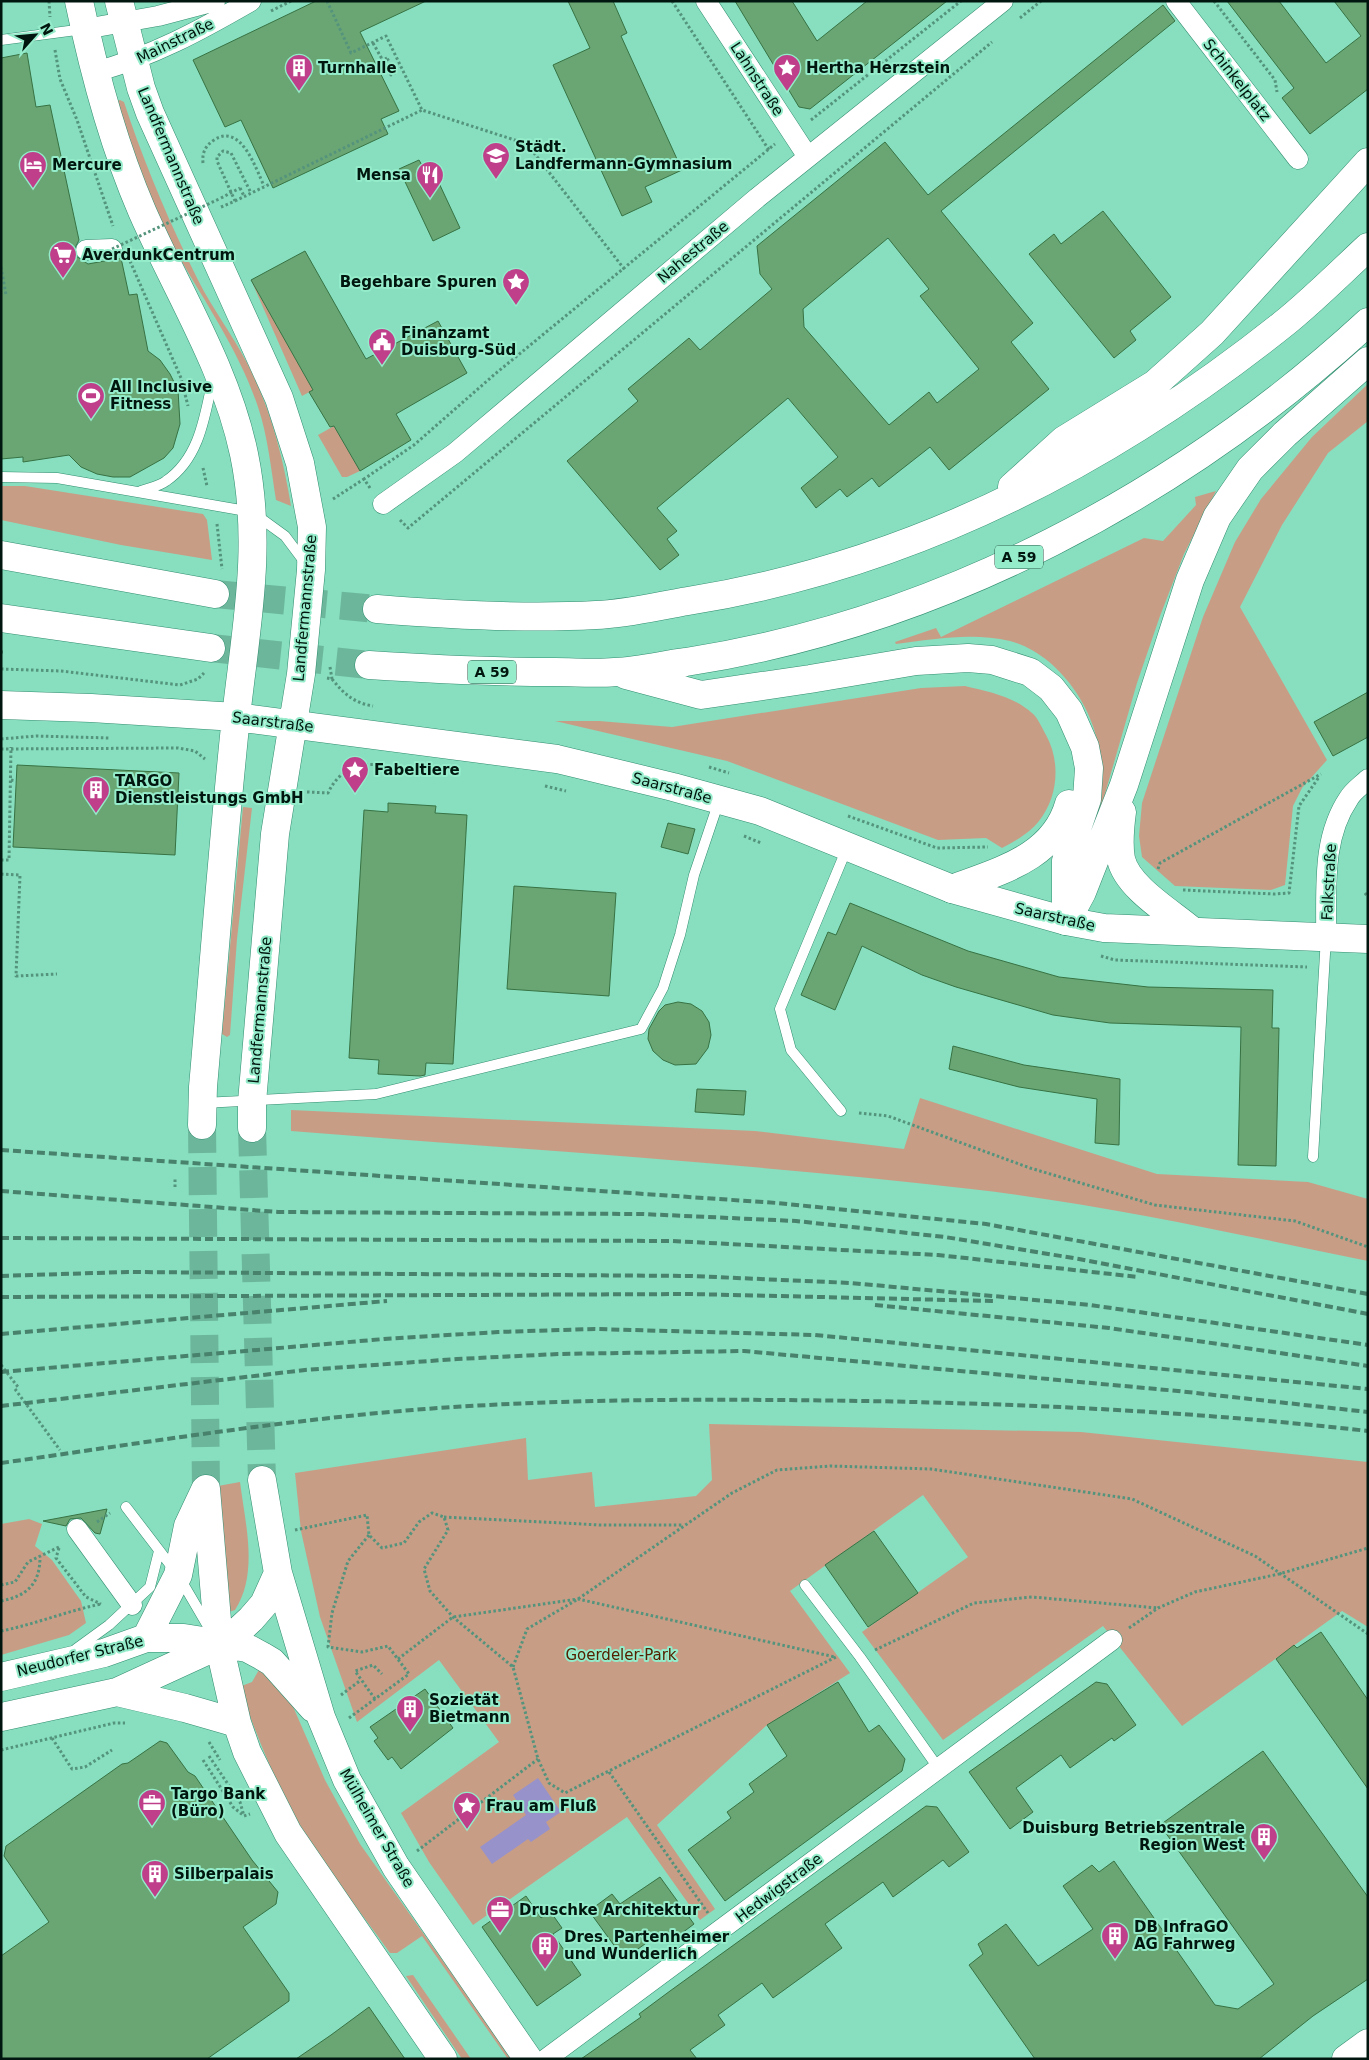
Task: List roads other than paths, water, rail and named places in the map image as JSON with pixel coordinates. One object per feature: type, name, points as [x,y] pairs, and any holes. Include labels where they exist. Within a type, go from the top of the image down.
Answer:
[{"type":"main road","points":[[79,1],[95,72],[116,143],[141,209],[215,370],[235,420],[244,455],[252,512],[253,580],[236,717],[202,1114]]},
{"type":"main road","name":"Landfermannstraße","points":[[122,12],[134,61],[150,113],[279,398],[300,463],[309,502],[312,527],[311,570],[301,674],[275,834],[252,1102],[252,1128]]},
{"type":"main road","points":[[984,512],[1064,440],[1155,384],[1186,358],[1212,333],[1368,162]]},
{"type":"main road","points":[[377,609],[468,616],[598,616],[748,592],[847,564],[984,512],[1090,457],[1182,400],[1290,319],[1368,247]]},
{"type":"main road","name":"A 59","points":[[369,665],[492,672],[615,672],[734,654],[812,635],[911,603],[996,568],[1083,525],[1183,466],[1297,383],[1368,322]]},
{"type":"main road","points":[[1066,922],[1082,892],[1124,785],[1190,580],[1217,517],[1250,469],[1285,434],[1368,361]]},
{"type":"main road","points":[[1,555],[214,594]]},
{"type":"main road","points":[[1,618],[208,660]]},
{"type":"main road","points":[[615,672],[701,694],[810,679],[916,661],[968,658],[992,660],[1019,666],[1040,678],[1061,699],[1085,747],[1089,768],[1087,799],[1066,861],[1066,922]]},
{"type":"main road","name":"Saarstraße","points":[[1,705],[90,708],[236,717],[557,759],[720,800],[760,812],[848,845],[952,889],[1066,922],[1104,928],[1191,930],[1368,939]]},
{"type":"main road","points":[[952,889],[1030,858],[1054,837],[1067,813],[1073,790],[1076,763],[1075,724]]},
{"type":"main road","points":[[1124,785],[1119,840],[1121,860],[1128,876],[1138,888],[1191,930]]},
{"type":"main road","points":[[1,1717],[117,1692],[167,1671],[219,1644],[237,1632],[264,1604],[278,1572],[262,1480]]},
{"type":"main road","points":[[146,1638],[178,1575],[188,1526],[206,1489],[219,1644],[237,1723],[247,1752],[288,1833],[443,2059]]},
{"type":"main road","name":"Mülheimer Straße","points":[[278,1572],[333,1719],[347,1780],[396,1867],[528,2059]]},
{"type":"main road","name":"Neudorfer Straße","points":[[1,1677],[104,1653],[146,1638],[184,1638],[247,1648],[272,1662],[333,1719]]},
{"type":"main road","points":[[117,1692],[186,1708],[237,1723]]},
{"type":"main road","points":[[1346,2059],[1368,2043]]},
{"type":"street","name":"Mainstraße","points":[[85,29],[122,12],[215,1]]},
{"type":"street","name":"Mainstraße","points":[[95,72],[134,61],[202,30],[251,1]]},
{"type":"street","name":"Lahnstraße","points":[[706,1],[808,157]]},
{"type":"street","name":"Nahestraße","points":[[383,504],[454,453],[757,198],[1004,1]]},
{"type":"street","name":"Schinkelplatz","points":[[1176,1],[1298,159]]},
{"type":"street","points":[[86,250],[112,249]]},
{"type":"street","name":"Falkstraße","points":[[1326,936],[1325,893],[1332,832],[1349,798],[1368,779]]},
{"type":"street","points":[[77,1529],[132,1605]]},
{"type":"street","name":"Hedwigstraße","points":[[546,2059],[1112,1640]]},
{"type":"lane","points":[[1,40],[85,29]]},
{"type":"lane","points":[[140,492],[166,481],[186,461],[194,449],[215,370]]},
{"type":"lane","points":[[1,477],[57,478],[252,512],[285,536],[311,570]]},
{"type":"lane","points":[[202,1114],[252,1102],[376,1094],[641,1029],[663,988],[680,936],[694,875],[720,800]]},
{"type":"lane","points":[[841,1111],[792,1050],[780,1009],[848,845]]},
{"type":"lane","points":[[1313,1157],[1326,936]]},
{"type":"lane","points":[[126,1507],[178,1575],[219,1644]]},
{"type":"lane","points":[[52,1664],[85,1644],[132,1605],[150,1587],[159,1551]]},
{"type":"lane","points":[[805,1585],[860,1657],[939,1769]]},
{"type":"tunnel","points":[[215,594],[377,609]]},
{"type":"tunnel","points":[[211,648],[369,665]]},
{"type":"tunnel","points":[[202,1125],[206,1489]]},
{"type":"tunnel","points":[[252,1128],[262,1480]]},
{"type":"railway","points":[[1,1150],[777,1203],[986,1224],[1368,1294]]},
{"type":"railway","points":[[1,1191],[278,1212],[642,1214],[796,1221],[945,1237],[1079,1259],[1368,1314]]},
{"type":"railway","points":[[1,1238],[672,1241],[938,1255],[1138,1277]]},
{"type":"railway","points":[[1,1276],[128,1272],[692,1276],[851,1283],[1090,1305],[1368,1345]]},
{"type":"railway","points":[[1,1297],[691,1294],[993,1301]]},
{"type":"railway","points":[[1,1334],[387,1301]]},
{"type":"railway","points":[[875,1305],[1109,1328],[1368,1366]]},
{"type":"railway","points":[[1,1372],[384,1339],[498,1332],[595,1329],[815,1335],[1368,1389]]},
{"type":"railway","points":[[1,1406],[305,1370],[558,1354],[744,1351],[1178,1391],[1368,1412]]},
{"type":"railway","points":[[1,1463],[319,1419],[480,1405],[590,1401],[756,1400],[992,1404],[1180,1414],[1368,1431]]},
{"type":"place","name":"Turnhalle","points":[[299,92]]},
{"type":"place","name":"Hertha Herzstein","points":[[787,92]]},
{"type":"place","name":"Städt. Landfermann-Gymnasium","points":[[496,180]]},
{"type":"place","name":"Mercure","points":[[33,189]]},
{"type":"place","name":"Mensa","points":[[430,199]]},
{"type":"place","name":"AverdunkCentrum","points":[[63,279]]},
{"type":"place","name":"Begehbare Spuren","points":[[516,306]]},
{"type":"place","name":"Finanzamt Duisburg-Süd","points":[[382,366]]},
{"type":"place","name":"All Inclusive Fitness","points":[[91,420]]},
{"type":"place","name":"Fabeltiere","points":[[355,794]]},
{"type":"place","name":"TARGO Dienstleistungs GmbH","points":[[96,814]]},
{"type":"place","name":"Sozietät Bietmann","points":[[410,1733]]},
{"type":"place","name":"Targo Bank (Büro)","points":[[152,1827]]},
{"type":"place","name":"Frau am Fluß","points":[[467,1830]]},
{"type":"place","name":"Duisburg Betriebszentrale Region West","points":[[1264,1861]]},
{"type":"place","name":"Silberpalais","points":[[155,1898]]},
{"type":"place","name":"Druschke Architektur","points":[[500,1934]]},
{"type":"place","name":"DB InfraGO AG Fahrweg","points":[[1115,1960]]},
{"type":"place","name":"Dres. Partenheimer und Wunderlich","points":[[545,1970]]},
{"type":"park label","name":"Goerdeler-Park","points":[[621,1655]]}]
